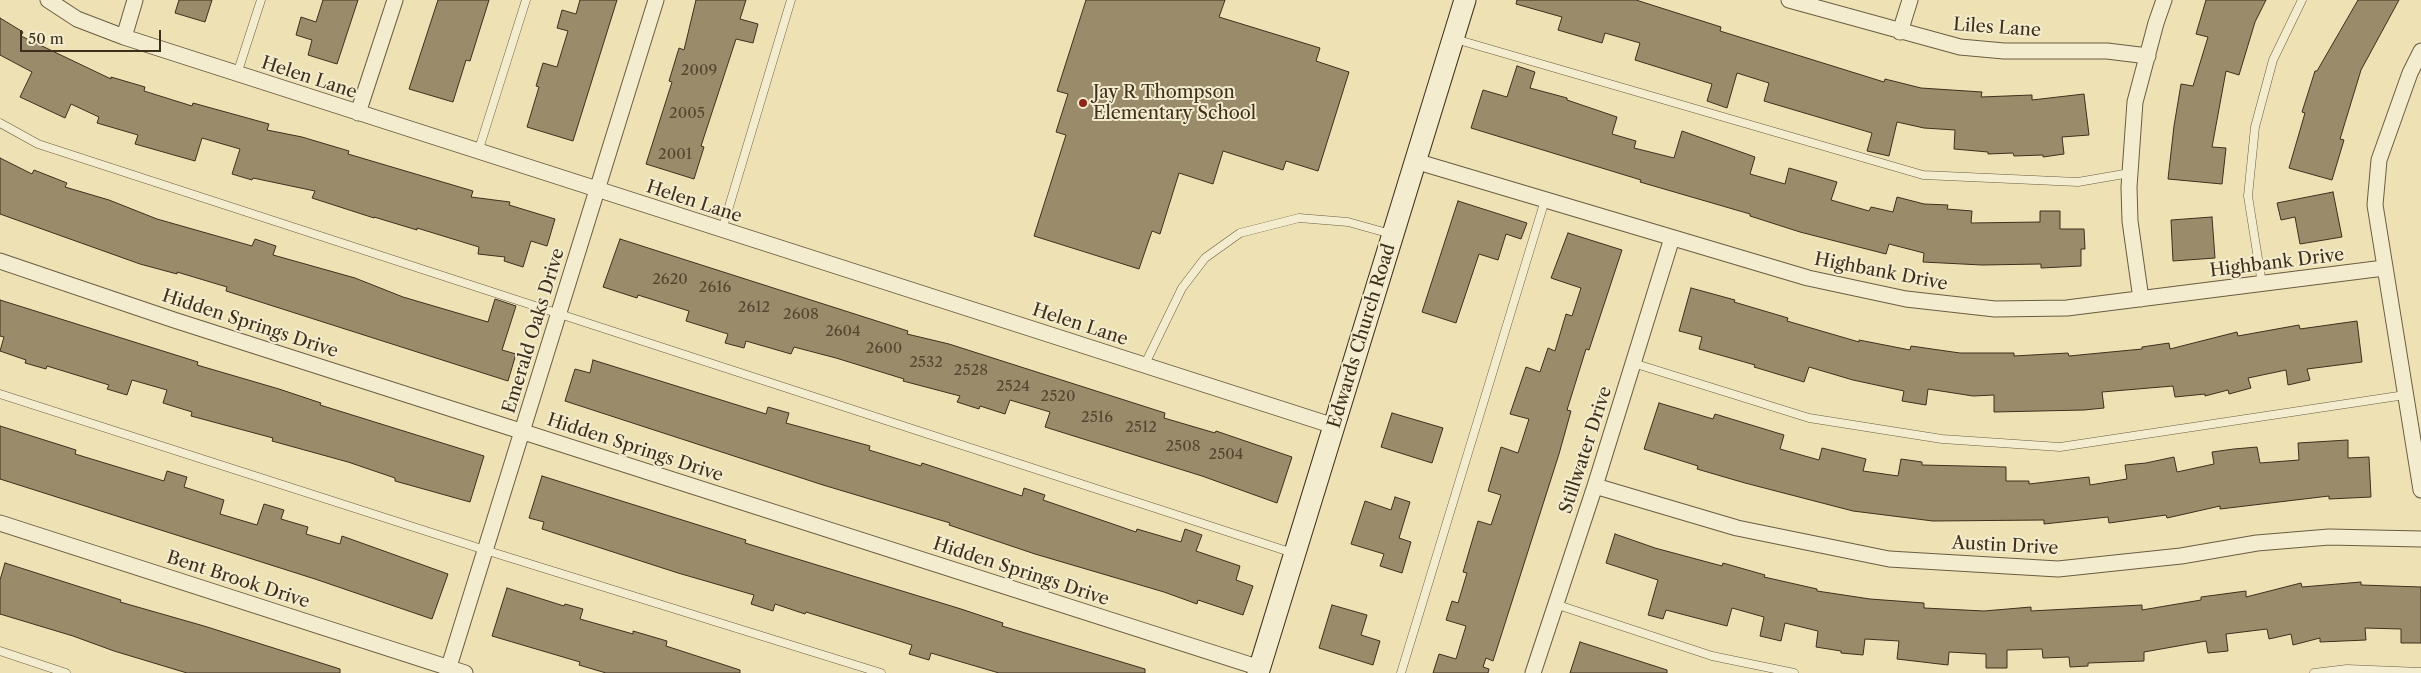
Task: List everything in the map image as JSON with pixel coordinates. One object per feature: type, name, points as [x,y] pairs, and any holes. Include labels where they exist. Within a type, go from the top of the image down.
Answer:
[{"type":"street","name":"Helen Lane","points":[[48,0],[77,19],[124,37],[597,191],[1334,426]]},
{"type":"street","points":[[124,37],[135,0]]},
{"type":"street","points":[[358,113],[395,0]]},
{"type":"street","name":"Emerald Oaks Drive","points":[[448,670],[656,0]]},
{"type":"street","name":"Edwards Church Road","points":[[1259,671],[1465,0]]},
{"type":"street","name":"Liles Lane","points":[[1789,0],[1960,47],[2004,51],[2107,51],[2148,56]]},
{"type":"street","points":[[1900,32],[1910,0]]},
{"type":"street","points":[[2141,299],[2130,221],[2130,173],[2135,102],[2156,22],[2164,0]]},
{"type":"street","points":[[2421,51],[2410,73],[2379,160],[2375,205],[2421,490]]},
{"type":"street","name":"Highbank Drive","points":[[1415,161],[1808,278],[1906,299],[2004,308],[2067,308],[2384,268]]},
{"type":"street","name":"Stillwater Drive","points":[[1533,673],[1595,486],[1672,238]]},
{"type":"street","name":"Hidden Springs Drive","points":[[0,261],[183,323],[1259,671]]},
{"type":"street","name":"Austin Drive","points":[[1595,486],[1736,528],[1890,559],[2058,569],[2181,556],[2257,543],[2329,537],[2421,539]]},
{"type":"street","name":"Bent Brook Drive","points":[[0,523],[448,670],[465,673]]},
{"type":"lane","points":[[237,74],[260,0]]},
{"type":"lane","points":[[478,152],[526,0]]},
{"type":"lane","points":[[722,231],[791,0]]},
{"type":"lane","points":[[2262,284],[2248,196],[2255,127],[2273,60],[2302,0]]},
{"type":"lane","points":[[1453,38],[1923,175],[2078,182],[2130,173]]},
{"type":"lane","points":[[0,123],[38,144],[1295,554]]},
{"type":"lane","points":[[1401,673],[1546,200]]},
{"type":"lane","points":[[1144,366],[1182,288],[1205,258],[1240,233],[1299,218],[1348,222],[1392,234]]},
{"type":"lane","points":[[1633,364],[1809,418],[1942,440],[2060,447],[2405,395]]},
{"type":"lane","points":[[0,394],[485,550],[881,673]]},
{"type":"lane","points":[[1555,604],[1712,656],[1794,673]]},
{"type":"lane","points":[[0,652],[66,673]]},
{"type":"lane","points":[[2314,673],[2347,669],[2421,672]]},
{"type":"building","points":[[179,0],[212,0],[205,22],[175,13]]},
{"type":"building","points":[[323,0],[358,0],[337,64],[308,55],[312,40],[296,35],[301,17],[316,22]]},
{"type":"building","points":[[438,0],[489,0],[470,61],[466,60],[453,102],[409,89]]},
{"type":"building","points":[[580,0],[617,0],[573,141],[527,127],[539,87],[536,86],[543,63],[557,67],[568,31],[557,28],[562,10],[576,14]]},
{"type":"building","points":[[696,0],[746,0],[740,19],[758,24],[753,43],[736,39],[701,146],[704,147],[694,179],[646,164],[672,82],[669,81],[679,48],[684,50]]},
{"type":"building","points":[[1086,0],[1225,0],[1219,17],[1320,48],[1316,61],[1349,72],[1318,171],[1286,161],[1283,170],[1223,151],[1213,184],[1179,173],[1160,234],[1152,231],[1139,269],[1034,236],[1066,135],[1056,132],[1068,94],[1057,91]]},
{"type":"building","points":[[1517,0],[1636,0],[1721,27],[1720,31],[1884,82],[1885,79],[1921,88],[1982,92],[1981,97],[2032,95],[2032,100],[2084,94],[2089,135],[2062,137],[2064,154],[2043,157],[2043,155],[2014,156],[2013,153],[1988,154],[1988,152],[1954,149],[1955,130],[1924,128],[1897,122],[1889,156],[1867,151],[1872,133],[1764,101],[1769,83],[1737,73],[1727,108],[1707,101],[1712,84],[1635,60],[1640,43],[1605,33],[1602,43],[1558,30],[1562,17],[1516,4]]},
{"type":"building","points":[[2206,0],[2266,0],[2255,22],[2239,75],[2226,71],[2212,147],[2226,148],[2222,184],[2168,179],[2181,84],[2193,86],[2208,37],[2196,34]]},
{"type":"building","points":[[2358,0],[2399,0],[2361,70],[2340,139],[2344,140],[2332,180],[2289,168],[2305,113],[2302,112],[2315,71],[2317,71]]},
{"type":"building","points":[[0,18],[23,32],[21,36],[111,79],[111,77],[145,87],[144,91],[192,106],[193,103],[269,124],[267,130],[302,137],[349,151],[348,154],[473,191],[471,197],[510,202],[509,205],[555,219],[547,246],[531,241],[523,267],[504,261],[505,257],[478,254],[479,247],[417,228],[417,230],[374,218],[312,198],[315,191],[253,178],[252,180],[232,174],[240,149],[202,138],[195,161],[135,144],[138,135],[97,123],[99,117],[71,104],[65,118],[20,97],[32,72],[0,55]]},
{"type":"building","points":[[1517,66],[1535,72],[1530,88],[1567,98],[1567,100],[1617,117],[1612,134],[1636,141],[1634,148],[1674,158],[1682,131],[1755,157],[1750,174],[1785,184],[1789,168],[1837,182],[1831,200],[1869,211],[1871,207],[1893,212],[1897,197],[1924,204],[1948,205],[1947,209],[1972,211],[1971,223],[2040,222],[2040,211],[2060,211],[2060,229],[2084,229],[2085,249],[2081,249],[2081,266],[2041,268],[2041,264],[1982,265],[1923,262],[1924,253],[1889,244],[1886,254],[1800,232],[1750,216],[1750,214],[1640,182],[1641,180],[1471,128],[1483,90],[1507,97]]},
{"type":"building","points":[[0,158],[32,174],[34,170],[67,183],[65,187],[109,200],[157,219],[252,246],[255,239],[276,246],[273,255],[355,278],[403,297],[488,322],[495,299],[516,306],[502,350],[516,354],[508,381],[226,291],[227,287],[177,272],[177,274],[140,264],[0,214]]},
{"type":"building","points":[[2333,192],[2342,237],[2300,244],[2295,217],[2281,220],[2277,203]]},
{"type":"building","points":[[1458,201],[1527,223],[1521,239],[1506,234],[1498,260],[1479,254],[1456,323],[1422,312]]},
{"type":"building","points":[[2212,217],[2215,258],[2173,261],[2171,220]]},
{"type":"building","points":[[1568,233],[1622,250],[1589,350],[1586,349],[1567,410],[1571,411],[1559,454],[1493,661],[1486,658],[1483,667],[1489,669],[1488,673],[1433,673],[1439,654],[1456,659],[1466,626],[1446,620],[1452,601],[1458,603],[1467,573],[1463,572],[1478,521],[1491,525],[1501,495],[1488,491],[1501,447],[1518,453],[1529,419],[1510,414],[1526,367],[1540,372],[1548,348],[1555,351],[1566,314],[1572,316],[1581,288],[1551,278]]},
{"type":"building","points":[[620,239],[908,331],[907,334],[949,344],[1165,413],[1164,418],[1215,433],[1216,431],[1292,457],[1277,503],[1202,476],[1045,427],[1050,412],[1010,400],[1005,414],[980,406],[979,409],[957,402],[960,396],[903,381],[904,379],[794,347],[791,354],[746,341],[744,348],[725,343],[728,334],[686,321],[689,311],[638,295],[637,298],[603,287]]},
{"type":"building","points":[[1691,288],[1735,300],[1734,302],[1788,318],[1787,321],[1859,342],[1859,340],[1910,350],[1911,346],[1960,353],[2014,353],[2014,356],[2068,353],[2069,356],[2142,349],[2142,347],[2169,343],[2170,349],[2237,332],[2238,336],[2299,325],[2300,329],[2357,321],[2362,362],[2307,369],[2310,380],[2288,385],[2286,370],[2248,378],[2251,388],[2229,394],[2228,390],[2205,396],[2205,394],[2175,397],[2173,386],[2102,392],[2104,408],[2084,410],[1994,412],[1994,395],[1973,396],[1928,389],[1926,405],[1902,401],[1904,391],[1853,380],[1809,367],[1804,382],[1754,367],[1755,365],[1699,349],[1702,337],[1679,331]]},
{"type":"building","points":[[0,300],[198,362],[197,365],[279,389],[321,403],[320,405],[484,456],[470,502],[395,481],[395,478],[348,462],[272,441],[273,438],[191,416],[192,412],[163,403],[167,390],[132,380],[127,395],[107,389],[109,385],[47,366],[46,369],[25,363],[26,360],[0,351],[4,337],[0,336]]},
{"type":"building","points":[[593,360],[766,414],[768,407],[789,413],[786,423],[870,446],[869,450],[921,466],[922,463],[1022,496],[1024,488],[1045,495],[1043,500],[1136,532],[1137,529],[1181,542],[1185,529],[1202,535],[1196,551],[1240,566],[1236,580],[1253,586],[1243,615],[1198,600],[1197,604],[1164,592],[1035,554],[949,525],[950,523],[823,485],[565,401],[575,369],[590,373]]},
{"type":"building","points":[[1659,403],[1713,419],[1715,414],[1784,435],[1780,449],[1819,460],[1822,448],[1866,459],[1863,471],[1898,476],[1901,459],[1922,462],[1922,465],[2006,467],[2006,481],[2029,481],[2029,484],[2089,477],[2090,485],[2127,479],[2125,465],[2174,457],[2177,472],[2214,464],[2212,452],[2234,449],[2257,447],[2260,463],[2299,460],[2298,443],[2348,440],[2348,458],[2369,457],[2371,497],[2329,499],[2329,496],[2220,509],[2220,506],[2167,518],[2166,515],[2109,523],[2108,517],[2044,524],[2044,520],[1933,521],[1853,511],[1697,469],[1698,466],[1644,449]]},
{"type":"building","points":[[1392,413],[1443,428],[1432,463],[1381,447]]},
{"type":"building","points":[[0,426],[76,450],[75,454],[164,481],[167,471],[187,477],[184,487],[224,500],[220,514],[257,525],[264,504],[284,510],[281,519],[308,527],[306,534],[340,544],[342,536],[448,574],[432,619],[315,579],[0,479]]},
{"type":"building","points":[[542,476],[746,540],[745,543],[961,609],[1003,623],[1002,626],[1145,669],[1145,673],[999,673],[931,653],[929,660],[909,654],[912,645],[806,612],[805,614],[775,604],[773,611],[751,604],[754,595],[678,573],[542,529],[544,522],[529,518]]},
{"type":"building","points":[[1395,497],[1410,502],[1399,538],[1411,542],[1402,573],[1380,566],[1384,554],[1351,544],[1365,501],[1391,510]]},
{"type":"building","points":[[1615,534],[1655,548],[1722,566],[1723,563],[1765,575],[1764,577],[1817,589],[1817,591],[1870,599],[1924,603],[1924,608],[1984,611],[2031,607],[2031,611],[2142,605],[2142,610],[2201,600],[2201,597],[2246,591],[2246,597],[2301,583],[2302,587],[2361,582],[2361,585],[2421,587],[2421,643],[2401,643],[2401,629],[2365,628],[2366,640],[2320,642],[2320,638],[2293,645],[2291,634],[2269,639],[2267,629],[2226,634],[2228,651],[2208,653],[2206,641],[2144,652],[2144,661],[2088,663],[2088,666],[2070,667],[2069,657],[2043,658],[2042,649],[2007,650],[2007,668],[1986,668],[1986,654],[1949,652],[1948,665],[1897,659],[1899,641],[1865,639],[1863,655],[1841,653],[1841,651],[1816,647],[1818,631],[1785,623],[1781,641],[1760,636],[1764,617],[1732,608],[1727,626],[1666,610],[1663,619],[1648,615],[1658,580],[1606,563]]},
{"type":"building","points":[[5,563],[121,600],[120,602],[204,626],[340,669],[340,673],[187,673],[0,614],[0,580]]},
{"type":"building","points":[[507,588],[564,606],[565,604],[583,609],[580,619],[633,634],[633,631],[667,641],[666,646],[740,670],[740,673],[606,673],[579,665],[580,662],[492,636]]},
{"type":"building","points":[[1332,605],[1367,615],[1361,635],[1380,641],[1373,665],[1319,648]]},
{"type":"building","points":[[1580,642],[1667,670],[1667,673],[1570,673]]},
{"type":"place","name":"Jay R Thompson Elementary School","points":[[1083,103]]}]
